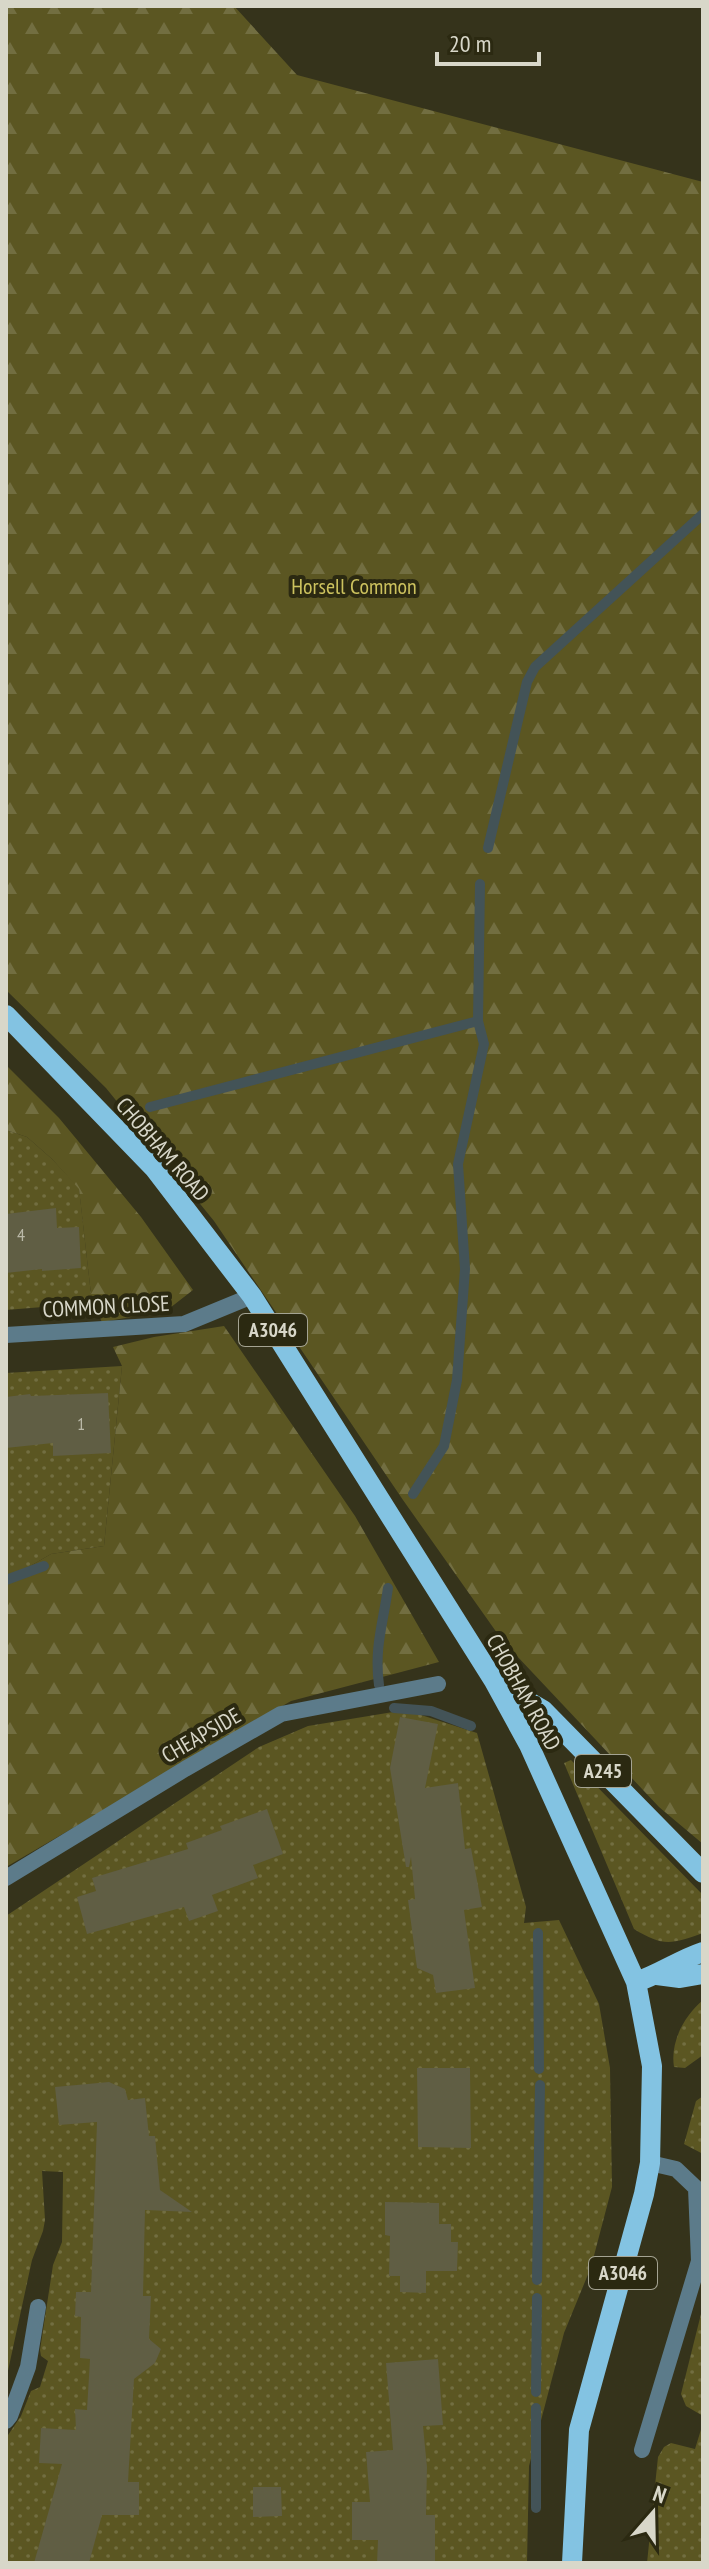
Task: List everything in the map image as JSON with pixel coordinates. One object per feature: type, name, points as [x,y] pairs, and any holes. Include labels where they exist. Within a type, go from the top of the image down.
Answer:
[{"type":"main road","name":"CHOBHAM ROAD","points":[[6,1015],[154,1168],[252,1296],[494,1681],[529,1745],[636,1982],[652,2066],[650,2163],[625,2269],[579,2430],[572,2563]]},
{"type":"main road","name":"A245","points":[[494,1681],[543,1710],[703,1873]]},
{"type":"main road","points":[[636,1982],[657,1975],[680,1959],[703,1952]]},
{"type":"main road","points":[[657,1975],[680,1978],[703,1974]]},
{"type":"street","name":"COMMON CLOSE","points":[[6,1335],[184,1324],[252,1296]]},
{"type":"street","name":"CHEAPSIDE","points":[[6,1878],[281,1714],[438,1684]]},
{"type":"street","points":[[642,2450],[699,2261],[696,2188],[676,2169],[650,2163]]},
{"type":"street","points":[[6,2421],[28,2367],[38,2307]]},
{"type":"green space","name":"Horsell Common","points":[[6,6],[234,6],[297,75],[703,182],[703,1844],[659,1807],[502,1640],[214,1221],[106,1088],[6,990]]},
{"type":"green space","points":[[6,1065],[59,1118],[141,1217],[193,1290],[166,1311],[102,1322],[92,1303],[79,1189],[27,1137],[6,1130]]},
{"type":"green space","points":[[6,1130],[27,1137],[79,1188],[92,1303],[6,1310]]},
{"type":"green space","points":[[224,1326],[355,1516],[439,1662],[291,1701],[6,1867],[6,1580],[51,1554],[104,1546],[122,1366],[113,1347]]},
{"type":"green space","points":[[122,1366],[104,1546],[51,1554],[6,1580],[6,1373]]},
{"type":"green space","points":[[393,1712],[418,1714],[477,1733],[526,1907],[524,1923],[559,1920],[599,2004],[610,2068],[612,2187],[591,2267],[564,2333],[529,2466],[527,2563],[6,2563],[6,2438],[21,2416],[31,2391],[40,2387],[48,2361],[41,2356],[40,2350],[53,2265],[62,2242],[63,2172],[42,2171],[45,2220],[32,2260],[6,2380],[6,1916],[259,1747],[308,1726]]},
{"type":"green space","points":[[571,1760],[703,1895],[703,1933],[668,1942],[653,1939],[634,1929],[564,1763]]},
{"type":"green space","points":[[703,2000],[703,2055],[685,2068],[674,2067],[676,2039],[690,2014]]},
{"type":"green space","points":[[703,2096],[703,2154],[684,2144],[696,2101]]},
{"type":"green space","points":[[703,2306],[703,2416],[686,2406],[681,2394]]},
{"type":"green space","points":[[703,2423],[703,2563],[647,2563],[658,2457],[664,2447],[671,2443],[695,2449]]},
{"type":"building","points":[[56,1208],[57,1228],[79,1227],[81,1268],[6,1273],[6,1214]]},
{"type":"building","points":[[108,1393],[111,1453],[53,1456],[53,1443],[6,1448],[6,1397]]},
{"type":"building","points":[[400,1717],[438,1724],[425,1788],[458,1783],[465,1849],[471,1848],[482,1907],[464,1910],[475,1988],[436,1993],[433,1975],[417,1968],[408,1900],[415,1899],[411,1857],[409,1867],[406,1867],[390,1768]]},
{"type":"building","points":[[267,1809],[283,1854],[253,1865],[258,1878],[212,1895],[218,1911],[189,1921],[184,1907],[87,1934],[77,1897],[96,1891],[92,1878],[188,1849],[186,1843],[222,1830],[220,1826]]},
{"type":"building","points":[[417,2068],[470,2068],[471,2148],[418,2147]]},
{"type":"building","points":[[109,2082],[125,2089],[128,2100],[145,2098],[149,2136],[155,2136],[160,2190],[192,2212],[145,2210],[143,2296],[151,2296],[149,2339],[161,2349],[155,2363],[134,2379],[128,2482],[139,2482],[139,2515],[102,2515],[89,2563],[34,2563],[62,2464],[39,2463],[41,2428],[76,2430],[75,2409],[87,2410],[90,2359],[80,2358],[81,2317],[75,2316],[76,2292],[91,2292],[97,2122],[59,2125],[55,2087]]},
{"type":"building","points":[[385,2202],[439,2203],[439,2224],[451,2224],[451,2242],[458,2242],[457,2271],[426,2271],[426,2293],[400,2292],[400,2276],[389,2276],[390,2236],[385,2235]]},
{"type":"building","points":[[438,2359],[443,2425],[423,2426],[427,2467],[426,2515],[435,2515],[435,2563],[377,2563],[378,2540],[352,2540],[352,2502],[370,2502],[366,2452],[393,2450],[386,2363]]},
{"type":"building","points":[[253,2487],[281,2487],[282,2516],[253,2517]]},
{"type":"waterway","points":[[488,848],[527,682],[535,667],[703,514]]},
{"type":"waterway","points":[[413,1494],[444,1446],[457,1380],[465,1269],[458,1164],[484,1044],[478,1021],[480,884]]},
{"type":"waterway","points":[[150,1107],[478,1021]]},
{"type":"waterway","points":[[6,1580],[44,1566]]},
{"type":"waterway","points":[[379,1685],[378,1648],[388,1588]]},
{"type":"waterway","points":[[394,1708],[431,1711],[471,1726]]},
{"type":"waterway","points":[[538,1933],[539,2069]]},
{"type":"waterway","points":[[537,2280],[540,2085]]},
{"type":"waterway","points":[[536,2392],[537,2298]]},
{"type":"waterway","points":[[536,2408],[536,2508]]}]
